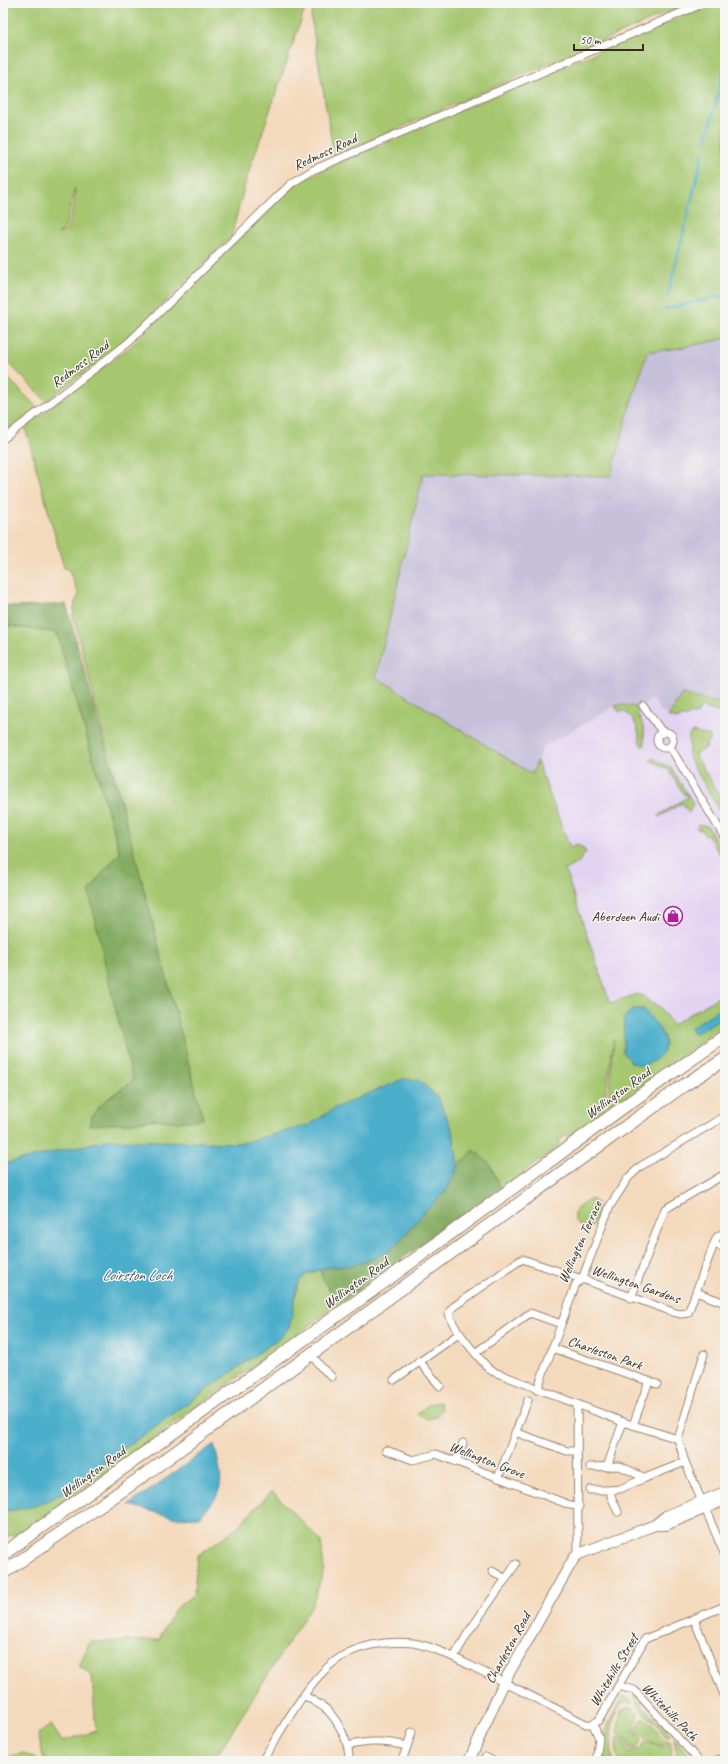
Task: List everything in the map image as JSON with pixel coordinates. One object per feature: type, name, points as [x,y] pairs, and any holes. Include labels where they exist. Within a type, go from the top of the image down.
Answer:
[{"type":"main road","name":"Wellington Road","points":[[3,1554],[373,1290],[613,1114],[725,1036]]},
{"type":"main road","points":[[3,1573],[136,1481],[680,1088],[725,1059]]},
{"type":"street","name":"Redmoss Road","points":[[3,439],[124,347],[281,193],[299,178],[313,170],[393,135],[704,3]]},
{"type":"street","points":[[643,706],[663,732],[668,732],[673,738],[673,743],[670,747],[664,748],[658,744],[658,737],[663,732]]},
{"type":"street","points":[[670,747],[725,838]]},
{"type":"street","name":"Wellington Terrace","points":[[537,1390],[576,1284],[582,1279],[610,1206],[628,1178],[641,1166],[725,1116]]},
{"type":"street","points":[[631,1298],[665,1209],[725,1174]]},
{"type":"street","name":"Wellington Gardens","points":[[460,1333],[449,1317],[449,1312],[453,1307],[522,1259],[680,1314],[688,1313],[717,1237],[725,1232]]},
{"type":"street","points":[[714,1244],[725,1248]]},
{"type":"street","points":[[696,1292],[725,1303]]},
{"type":"street","points":[[475,1353],[530,1313],[561,1324]]},
{"type":"street","points":[[394,1380],[460,1333],[475,1353],[492,1371],[537,1390],[623,1422],[678,1439]]},
{"type":"street","name":"Charleston Park","points":[[552,1348],[657,1384]]},
{"type":"street","points":[[311,1354],[321,1367],[332,1377]]},
{"type":"street","points":[[704,1354],[678,1439],[685,1462],[725,1555]]},
{"type":"street","points":[[419,1361],[440,1386]]},
{"type":"street","name":"Charleston Park","points":[[633,1425],[649,1381]]},
{"type":"street","points":[[498,1478],[528,1400]]},
{"type":"street","points":[[576,1404],[579,1554],[655,1524],[666,1516],[725,1500]]},
{"type":"street","points":[[607,1467],[623,1422]]},
{"type":"street","points":[[515,1432],[567,1451],[576,1452]]},
{"type":"street","points":[[456,1462],[463,1443]]},
{"type":"street","name":"Wellington Grove","points":[[386,1450],[413,1460],[436,1454],[570,1505],[579,1506]]},
{"type":"street","points":[[590,1490],[620,1489],[685,1462]]},
{"type":"street","points":[[590,1467],[620,1466],[645,1478]]},
{"type":"street","points":[[611,1490],[611,1496],[618,1512]]},
{"type":"street","points":[[703,1506],[725,1492]]},
{"type":"street","name":"Charleston Road","points":[[469,1761],[504,1682],[574,1558],[579,1554]]},
{"type":"street","points":[[454,1658],[468,1633],[516,1564]]},
{"type":"street","points":[[492,1571],[506,1580]]},
{"type":"street","name":"Whitehills Street","points":[[596,1761],[599,1738],[593,1724],[599,1720],[645,1638],[725,1606]]},
{"type":"street","points":[[694,1619],[725,1697]]},
{"type":"street","points":[[262,1761],[304,1695],[319,1676],[335,1660],[360,1648],[388,1642],[414,1643],[454,1658],[586,1724],[593,1724]]},
{"type":"street","name":"Whitehills Path","points":[[618,1686],[634,1690],[699,1761]]},
{"type":"street","points":[[304,1695],[326,1710],[342,1732],[348,1746],[349,1761]]},
{"type":"street","points":[[402,1761],[412,1732]]},
{"type":"street","points":[[348,1746],[362,1742],[376,1741],[392,1742],[407,1746]]},
{"type":"street","points":[[485,1757],[493,1761]]},
{"type":"street","points":[[715,1761],[725,1757]]},
{"type":"shaded area","points":[[725,339],[725,705],[683,694],[668,716],[660,710],[652,699],[638,710],[636,707],[626,705],[615,706],[542,748],[532,774],[376,677],[423,474],[611,476],[629,409],[647,352],[673,349]]},
{"type":"shaded area","points":[[682,694],[725,705],[725,1026],[684,1054],[611,1109],[608,1104],[616,1020],[532,774],[542,748],[615,706],[638,710],[652,699],[660,710]]},
{"type":"green space","points":[[3,3],[307,3],[247,177],[231,237],[129,337],[46,401],[3,357]],"holes":[[[75,188],[74,204],[67,230],[58,234],[65,228]]]},
{"type":"green space","points":[[316,3],[690,3],[334,156],[311,17]]},
{"type":"green space","points":[[715,3],[725,3],[725,211],[719,213],[725,235],[725,339],[673,349],[647,352],[629,409],[611,476],[423,474],[376,677],[532,774],[537,761],[570,848],[577,845],[583,848],[586,852],[579,862],[565,870],[610,1003],[637,994],[644,996],[651,1003],[660,1007],[672,1025],[725,993],[725,1026],[684,1054],[611,1109],[608,1104],[614,1039],[604,1104],[607,1109],[573,1135],[566,1135],[559,1141],[556,1149],[501,1188],[474,1150],[458,1166],[453,1131],[419,1080],[403,1079],[335,1108],[309,1125],[242,1143],[107,1140],[3,1164],[3,625],[57,633],[120,854],[102,873],[133,1081],[111,1096],[130,1123],[157,1119],[177,1122],[203,1119],[73,616],[75,602],[79,595],[68,568],[64,568],[25,427],[129,348],[266,211],[301,180],[465,108]]},
{"type":"green space","points":[[3,373],[38,408],[3,434]]},
{"type":"green space","points":[[66,604],[137,862],[203,1119],[177,1122],[156,1119],[130,1123],[89,1125],[95,1111],[101,1105],[133,1081],[89,892],[102,873],[120,853],[57,633],[3,625],[3,605],[18,607]]},
{"type":"green space","points":[[682,694],[725,705],[725,714],[700,707],[698,714],[690,715],[686,718],[685,716],[678,719],[668,717]]},
{"type":"green space","points":[[621,705],[636,707],[639,712],[637,714],[643,726],[645,745],[642,746],[641,744],[639,733],[632,719],[625,712],[619,712],[615,706]]},
{"type":"green space","points":[[693,732],[709,736],[711,740],[705,743],[707,747],[695,754],[720,797],[719,802],[725,812],[725,820],[689,758],[689,735]]},
{"type":"green space","points":[[653,758],[671,768],[693,803],[689,813],[682,803],[659,817],[659,815],[688,797],[686,794],[684,795],[669,770],[650,760]]},
{"type":"green space","points":[[698,825],[705,825],[709,828],[725,856],[725,863],[707,834],[705,835],[701,829],[698,830],[696,827]]},
{"type":"green space","points":[[474,1150],[490,1164],[501,1188],[471,1208],[342,1302],[334,1295],[323,1280],[320,1270],[328,1267],[346,1266],[375,1258],[447,1190],[458,1166]]},
{"type":"green space","points":[[591,1199],[597,1203],[599,1211],[591,1227],[579,1225],[574,1216],[575,1212],[577,1208]]},
{"type":"green space","points":[[320,1270],[323,1280],[328,1288],[342,1302],[61,1505],[15,1535],[10,1535],[3,1540],[3,1512],[35,1506],[59,1495],[282,1336],[293,1308],[300,1281],[306,1275]]},
{"type":"green space","points":[[440,1402],[442,1409],[434,1418],[427,1419],[417,1414],[429,1404]]},
{"type":"green space","points":[[272,1491],[321,1541],[324,1570],[312,1605],[213,1761],[44,1761],[38,1734],[51,1725],[62,1741],[96,1731],[92,1676],[79,1666],[90,1642],[159,1640],[175,1609],[194,1594],[197,1556],[236,1528]]},
{"type":"green space","points":[[635,1695],[641,1699],[642,1706],[670,1733],[668,1737],[665,1736],[656,1723],[641,1711],[634,1696]]},
{"type":"green space","points":[[623,1696],[630,1699],[634,1704],[623,1703],[615,1714],[611,1739],[614,1761],[604,1758],[606,1732]]},
{"type":"green space","points":[[628,1707],[633,1709],[637,1714],[638,1717],[634,1731],[641,1740],[638,1747],[630,1749],[626,1739],[617,1735],[621,1711]]},
{"type":"green space","points":[[644,1717],[652,1724],[661,1737],[671,1743],[662,1745],[652,1743],[643,1738],[636,1731],[639,1723]]},
{"type":"green space","points":[[618,1738],[624,1740],[628,1752],[641,1748],[645,1742],[663,1747],[671,1746],[672,1751],[670,1761],[619,1761],[616,1739]]},
{"type":"green space","points":[[674,1738],[694,1761],[674,1761],[676,1751]]},
{"type":"green space","points":[[23,1753],[39,1761],[5,1761],[8,1757]]},
{"type":"water","points":[[725,1005],[725,1016],[695,1034],[692,1033],[690,1028]]},
{"type":"water","points":[[632,1009],[644,1009],[661,1031],[665,1044],[663,1053],[656,1060],[641,1066],[631,1062],[623,1052],[624,1018]]},
{"type":"water","name":"Loirston Loch","points":[[403,1079],[419,1080],[437,1097],[453,1131],[458,1166],[447,1190],[424,1212],[396,1245],[386,1253],[361,1263],[328,1267],[306,1274],[300,1281],[296,1290],[289,1327],[282,1336],[59,1495],[35,1506],[3,1512],[3,1164],[107,1140],[242,1143],[309,1125],[335,1108]]},
{"type":"water","points":[[214,1444],[221,1476],[220,1484],[214,1500],[199,1517],[176,1518],[129,1505]]},
{"type":"waterway","points":[[706,142],[725,65]]},
{"type":"waterway","points":[[668,295],[703,153]]},
{"type":"waterway","points":[[665,309],[725,295]]},
{"type":"place","name":"Aberdeen Audi","points":[[673,916]]}]
